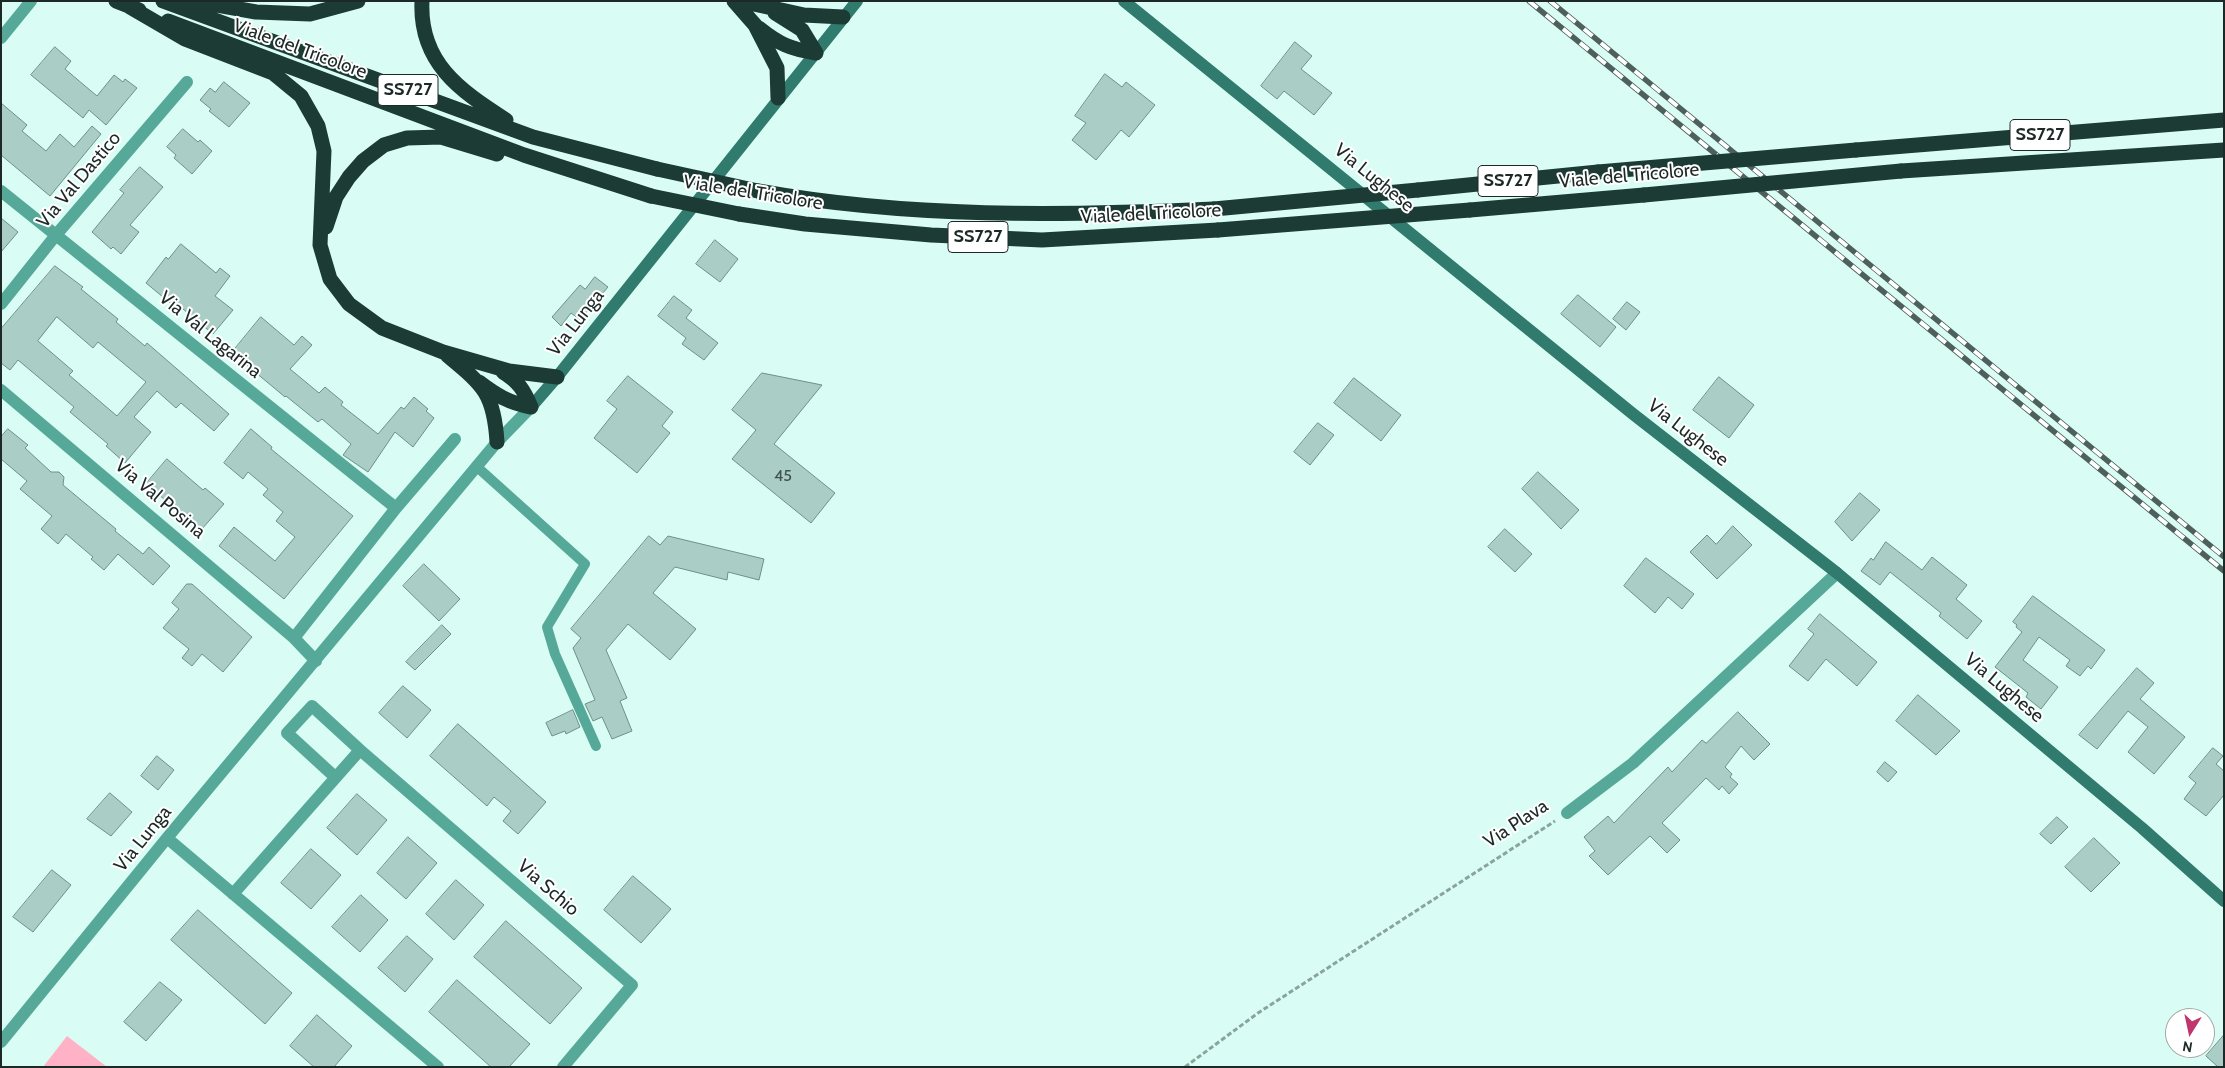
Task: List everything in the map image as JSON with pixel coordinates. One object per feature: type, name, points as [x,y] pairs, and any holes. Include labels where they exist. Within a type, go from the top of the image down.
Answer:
[{"type":"highway","name":"Viale del Tricolore","points":[[163,1],[533,137],[657,169],[758,191],[791,197],[949,213],[1119,214],[1214,209],[1598,172],[2224,120]]},
{"type":"highway","points":[[195,1],[256,12],[310,14],[358,1]]},
{"type":"highway","points":[[422,1],[421,20],[427,45],[446,75],[481,104],[533,137]]},
{"type":"highway","points":[[734,1],[756,25],[778,43],[793,50],[816,53]]},
{"type":"highway","points":[[740,1],[804,15],[843,17]]},
{"type":"highway","name":"Viale del Tricolore","points":[[123,4],[524,155],[651,196],[739,214],[805,224],[931,235],[1042,240],[1218,230],[1644,195],[1901,171],[2224,150]]},
{"type":"highway","points":[[123,4],[185,39],[273,73],[301,96],[318,126],[324,151],[320,245],[330,278],[349,304],[382,328],[442,352],[509,371],[557,377]]},
{"type":"highway","points":[[764,7],[802,30],[816,53]]},
{"type":"highway","points":[[756,25],[777,68],[778,98]]},
{"type":"highway","points":[[320,245],[336,197],[363,161],[384,145],[407,138],[441,137],[493,154],[524,155]]},
{"type":"highway","points":[[442,352],[479,382],[506,400],[513,404],[530,407],[525,392],[516,380],[493,366]]},
{"type":"highway","points":[[479,382],[490,401],[496,421],[497,442]]},
{"type":"main road","name":"Via Lunga","points":[[530,407],[557,377],[857,1]]},
{"type":"main road","name":"Via Lughese","points":[[1124,1],[1633,414],[1837,573],[2142,828],[2224,901]]},
{"type":"street","points":[[1,38],[31,1]]},
{"type":"street","name":"Via Val Dastico","points":[[1,304],[56,235],[187,82]]},
{"type":"street","name":"Via Val Lagarina","points":[[1,191],[396,508]]},
{"type":"street","name":"Via Val Posina","points":[[1,390],[294,638]]},
{"type":"street","name":"Via Lunga","points":[[1,1042],[167,838],[316,661],[476,466],[530,407]]},
{"type":"street","points":[[316,661],[294,638],[396,508],[455,438]]},
{"type":"street","name":"Via Plava","points":[[1567,813],[1633,763],[1837,573]]},
{"type":"street","name":"Via Schio","points":[[335,778],[287,733],[312,706],[360,750],[632,985],[563,1067]]},
{"type":"street","points":[[233,894],[360,750]]},
{"type":"street","points":[[167,838],[438,1067]]},
{"type":"lane","points":[[476,466],[585,564],[547,627],[555,654],[596,746]]},
{"type":"path","name":"Via Plava","points":[[1185,1067],[1258,1013],[1567,813]]},
{"type":"shaded area","points":[[67,1036],[107,1067],[43,1067]]},
{"type":"building","points":[[1295,42],[1312,56],[1301,69],[1332,93],[1314,115],[1284,91],[1277,99],[1261,86]]},
{"type":"building","points":[[55,47],[71,61],[65,69],[97,96],[114,75],[123,82],[125,79],[137,88],[106,125],[89,110],[83,118],[31,75]]},
{"type":"building","points":[[1105,74],[1122,87],[1126,82],[1155,105],[1129,137],[1121,130],[1096,160],[1072,140],[1086,123],[1075,116]]},
{"type":"building","points":[[224,82],[250,103],[229,127],[209,111],[211,109],[200,100],[210,88],[215,92]]},
{"type":"building","points":[[1,103],[27,125],[22,131],[46,151],[60,134],[74,147],[92,126],[101,134],[50,196],[1,155]]},
{"type":"building","points":[[183,129],[198,142],[200,140],[212,151],[192,174],[174,158],[176,155],[167,147]]},
{"type":"building","points":[[140,167],[163,187],[130,225],[139,232],[121,254],[113,247],[111,249],[92,232],[124,193],[120,190]]},
{"type":"building","points":[[1,218],[18,232],[1,252]]},
{"type":"building","points":[[715,240],[738,259],[720,282],[696,264]]},
{"type":"building","points":[[181,244],[216,273],[220,268],[230,276],[215,296],[233,310],[213,334],[177,304],[175,307],[146,283],[166,257],[168,259]]},
{"type":"building","points":[[55,266],[83,287],[81,289],[118,319],[116,322],[145,346],[147,343],[229,414],[214,431],[181,403],[176,408],[157,391],[134,417],[151,432],[125,463],[106,446],[108,444],[70,412],[74,407],[18,360],[10,370],[1,363],[1,329]],"holes":[[[57,317],[93,348],[98,342],[146,382],[117,416],[69,375],[73,371],[38,341]]]},
{"type":"building","points":[[595,277],[608,287],[580,320],[571,313],[561,326],[552,317],[580,285],[585,289]]},
{"type":"building","points":[[1578,295],[1616,327],[1600,347],[1561,314]]},
{"type":"building","points":[[674,296],[692,310],[686,318],[718,343],[704,360],[682,344],[686,338],[658,316]]},
{"type":"building","points":[[1627,302],[1640,312],[1626,330],[1613,319]]},
{"type":"building","points":[[261,317],[294,345],[302,336],[312,345],[290,369],[319,393],[325,387],[343,402],[341,405],[378,434],[401,407],[404,409],[414,397],[428,409],[426,411],[434,418],[413,447],[395,432],[368,472],[343,455],[351,444],[322,419],[318,422],[285,397],[243,362],[245,359],[234,350]]},
{"type":"building","points":[[762,373],[822,385],[774,444],[835,493],[811,523],[732,459],[756,430],[732,410]]},
{"type":"building","points":[[628,376],[673,412],[662,426],[670,433],[637,473],[594,438],[617,409],[607,401]]},
{"type":"building","points":[[1719,377],[1754,405],[1729,438],[1693,410]]},
{"type":"building","points":[[1354,378],[1401,415],[1381,441],[1334,403]]},
{"type":"building","points":[[1318,423],[1334,435],[1310,465],[1294,452]]},
{"type":"building","points":[[8,429],[28,445],[25,448],[51,472],[59,472],[64,477],[63,485],[116,529],[115,531],[143,554],[149,547],[170,566],[153,585],[118,554],[104,570],[91,559],[93,557],[66,534],[58,544],[41,529],[52,516],[20,489],[27,481],[1,459],[1,437]]},
{"type":"building","points":[[251,429],[272,447],[271,449],[353,516],[284,599],[219,546],[234,527],[275,561],[295,537],[276,521],[283,512],[263,495],[268,489],[248,472],[243,479],[224,463]]},
{"type":"building","points":[[167,459],[203,490],[205,488],[224,504],[201,530],[146,484]]},
{"type":"building","points":[[1538,472],[1579,510],[1561,529],[1522,489]]},
{"type":"building","points":[[1860,493],[1880,510],[1852,541],[1835,522]]},
{"type":"building","points":[[1733,526],[1752,545],[1717,579],[1690,552],[1707,535],[1716,544]]},
{"type":"building","points":[[1505,529],[1532,554],[1515,572],[1488,547]]},
{"type":"building","points":[[649,536],[660,545],[668,536],[764,559],[759,580],[728,572],[727,580],[675,567],[653,593],[696,629],[670,660],[628,624],[606,650],[627,698],[620,701],[632,731],[612,739],[602,717],[593,721],[585,704],[595,700],[573,648],[581,638],[571,629]]},
{"type":"building","points":[[1886,542],[1922,570],[1932,557],[1967,585],[1956,599],[1982,621],[1967,639],[1939,616],[1941,613],[1890,572],[1880,585],[1861,571],[1871,558],[1873,560]]},
{"type":"building","points":[[1646,558],[1694,594],[1682,609],[1668,597],[1655,613],[1624,586]]},
{"type":"building","points":[[424,564],[460,599],[439,621],[403,586]]},
{"type":"building","points":[[187,584],[192,584],[252,637],[223,672],[202,654],[192,666],[182,658],[189,649],[163,628],[179,609],[172,603]]},
{"type":"building","points":[[2033,596],[2105,650],[2091,669],[2088,666],[2080,676],[2066,666],[2070,660],[2039,637],[2023,660],[2058,687],[2041,709],[2026,697],[2028,693],[1995,667],[2022,632],[2013,622]]},
{"type":"building","points":[[1820,614],[1877,662],[1857,686],[1826,659],[1808,681],[1789,666],[1814,634],[1808,629]]},
{"type":"building","points":[[442,625],[451,634],[415,670],[406,662]]},
{"type":"building","points":[[2137,668],[2154,683],[2140,699],[2185,737],[2154,774],[2128,752],[2148,727],[2128,711],[2097,749],[2079,735]]},
{"type":"building","points":[[403,686],[431,710],[407,738],[379,713]]},
{"type":"building","points":[[1918,695],[1960,731],[1936,755],[1896,721]]},
{"type":"building","points":[[573,710],[580,727],[566,734],[565,731],[552,736],[546,723]]},
{"type":"building","points":[[1738,712],[1770,744],[1754,760],[1741,746],[1725,767],[1732,774],[1730,777],[1738,784],[1729,794],[1722,786],[1719,790],[1706,778],[1662,823],[1680,840],[1667,853],[1650,836],[1608,875],[1589,856],[1595,851],[1584,837],[1608,816],[1614,823],[1668,767],[1672,772],[1702,740],[1706,743]]},
{"type":"building","points":[[458,724],[546,802],[518,834],[503,821],[511,811],[494,797],[487,806],[430,756]]},
{"type":"building","points":[[2213,748],[2223,756],[2216,764],[2224,771],[2224,795],[2206,816],[2184,799],[2196,783],[2189,777]]},
{"type":"building","points":[[157,756],[174,770],[158,790],[141,776]]},
{"type":"building","points":[[1885,762],[1897,772],[1888,782],[1877,772]]},
{"type":"building","points":[[110,793],[132,812],[111,836],[87,819]]},
{"type":"building","points":[[357,794],[387,820],[357,855],[327,828]]},
{"type":"building","points":[[2057,817],[2068,827],[2051,844],[2040,834]]},
{"type":"building","points":[[408,837],[437,863],[406,899],[377,873]]},
{"type":"building","points":[[2094,838],[2120,863],[2091,892],[2065,867]]},
{"type":"building","points":[[311,849],[341,875],[311,909],[281,883]]},
{"type":"building","points":[[52,870],[71,885],[33,932],[13,917]]},
{"type":"building","points":[[633,876],[671,909],[641,943],[604,910]]},
{"type":"building","points":[[456,880],[484,905],[454,940],[426,914]]},
{"type":"building","points":[[361,895],[388,920],[360,952],[332,927]]},
{"type":"building","points":[[198,910],[292,993],[265,1024],[171,940]]},
{"type":"building","points":[[506,921],[582,988],[550,1024],[474,957]]},
{"type":"building","points":[[407,936],[433,959],[405,992],[378,968]]},
{"type":"building","points":[[457,980],[530,1044],[509,1067],[491,1067],[429,1012]]},
{"type":"building","points":[[160,982],[182,1000],[146,1041],[124,1022]]},
{"type":"building","points":[[317,1015],[352,1046],[334,1067],[314,1067],[290,1046]]},
{"type":"building","points":[[2224,1035],[2224,1067],[2218,1067],[2208,1058],[2215,1058],[2215,1046]]},
{"type":"railway","points":[[1529,1],[2224,571]]},
{"type":"railway","points":[[1550,1],[2224,557]]}]
